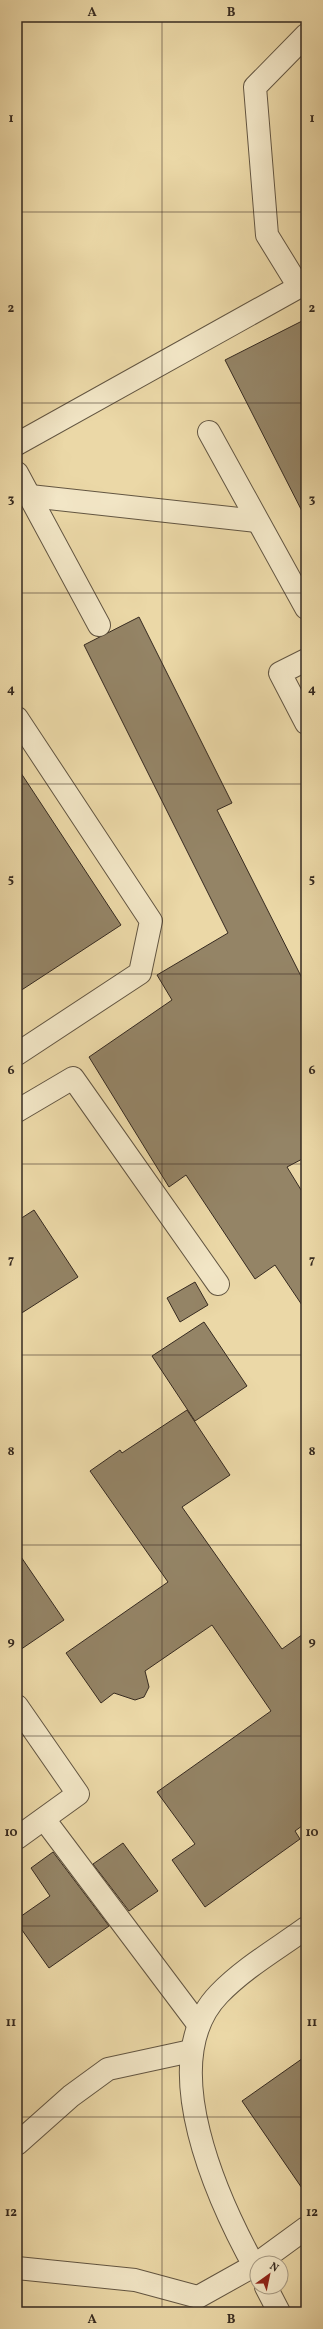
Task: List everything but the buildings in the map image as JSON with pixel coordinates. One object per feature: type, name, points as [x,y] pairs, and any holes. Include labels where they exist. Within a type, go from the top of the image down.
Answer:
[{"type":"street","points":[[17,444],[302,285],[267,235],[255,87],[306,35]]},
{"type":"street","points":[[209,432],[306,608]]},
{"type":"street","points":[[17,473],[99,625]]},
{"type":"street","points":[[30,496],[257,521]]},
{"type":"street","points":[[306,660],[280,673],[306,723]]},
{"type":"street","points":[[17,718],[151,921],[140,973],[17,1054]]},
{"type":"street","points":[[17,1111],[73,1078],[218,1284]]},
{"type":"street","points":[[17,1706],[78,1794],[17,1838]]},
{"type":"street","points":[[44,1819],[198,2024]]},
{"type":"street","points":[[251,2255],[221,2198],[198,2132],[192,2088],[191,2051],[198,2024],[218,1994],[250,1968],[306,1928]]},
{"type":"street","points":[[17,2144],[71,2096],[108,2069],[191,2051]]},
{"type":"street","points":[[271,2255],[306,2228]]},
{"type":"street","points":[[17,2268],[135,2280],[198,2297],[249,2270]]},
{"type":"street","points":[[270,2295],[279,2312]]}]
